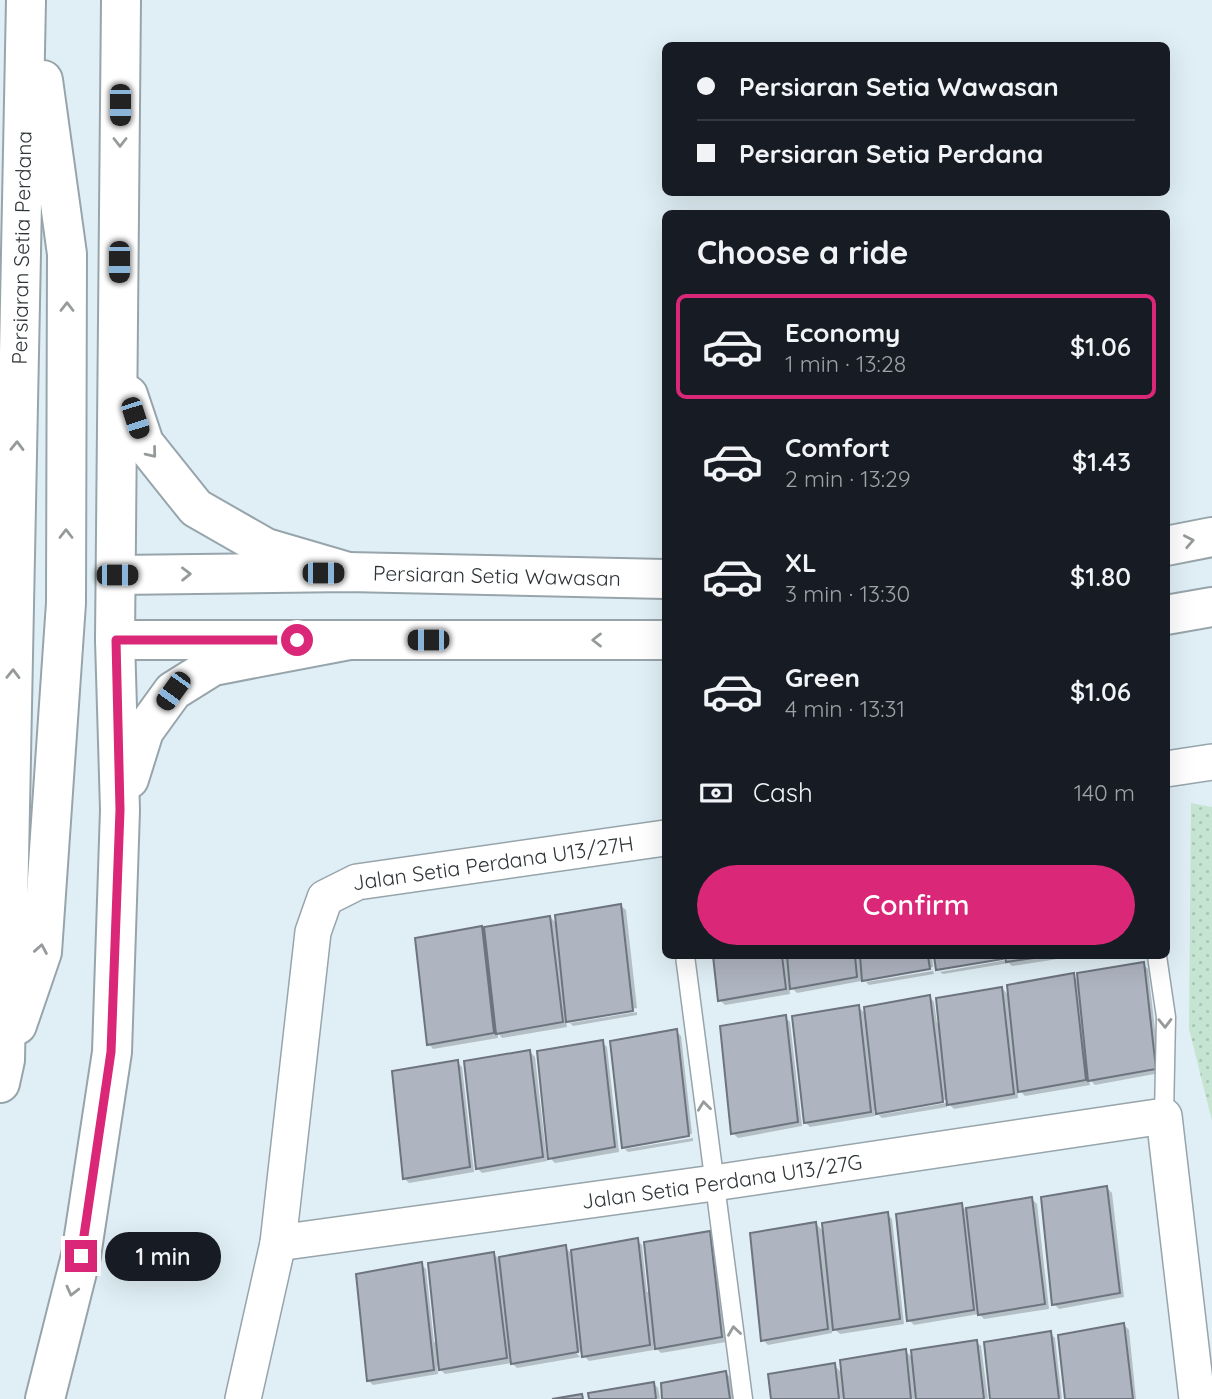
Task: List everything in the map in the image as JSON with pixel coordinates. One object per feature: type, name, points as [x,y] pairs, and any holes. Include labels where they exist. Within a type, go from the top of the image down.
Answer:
[{"type":"main road","name":"Persiaran Setia Perdana","points":[[3,1072],[26,0]]},
{"type":"main road","points":[[3,1072],[42,952],[66,603],[67,254],[32,0]]},
{"type":"main road","points":[[45,1399],[81,1256],[111,1052],[120,810],[116,640],[121,0]]},
{"type":"main road","points":[[119,367],[144,443],[196,509],[266,548],[348,572]]},
{"type":"main road","points":[[1170,545],[1212,537]]},
{"type":"main road","name":"Persiaran Setia Wawasan","points":[[117,575],[348,572],[662,579]]},
{"type":"main road","points":[[66,603],[117,575]]},
{"type":"main road","points":[[66,603],[116,640],[662,640]]},
{"type":"main road","points":[[1170,614],[1212,607]]},
{"type":"main road","points":[[120,810],[144,731],[173,691],[213,666],[349,640]]},
{"type":"street","points":[[1170,768],[1212,762]]},
{"type":"street","name":"Jalan Setia Perdana U13/27H","points":[[278,1242],[313,932],[325,898],[357,882],[662,838]]},
{"type":"street","points":[[1164,1116],[1197,1399]]},
{"type":"street","name":"Jalan Setia Perdana U13/27G","points":[[278,1242],[713,1183],[1164,1116]]},
{"type":"street","points":[[243,1399],[278,1242]]},
{"type":"lane","points":[[685,959],[713,1183],[744,1399]]},
{"type":"lane","points":[[1157,959],[1166,1017],[1164,1116]]},
{"type":"green space","points":[[1191,803],[1212,807],[1212,1121],[1189,1029]]},
{"type":"building","points":[[621,904],[633,1011],[566,1022],[555,915]]},
{"type":"building","points":[[550,916],[563,1022],[496,1034],[484,927]]},
{"type":"building","points":[[482,926],[494,1033],[427,1045],[415,938]]},
{"type":"building","points":[[713,959],[782,959],[786,989],[718,1001]]},
{"type":"building","points":[[787,959],[855,959],[857,977],[790,989]]},
{"type":"building","points":[[860,959],[928,959],[930,969],[862,981]]},
{"type":"building","points":[[934,959],[1003,959],[936,970]]},
{"type":"building","points":[[1006,959],[1027,959],[1006,962]]},
{"type":"building","points":[[1144,962],[1156,1069],[1088,1081],[1077,973]]},
{"type":"building","points":[[1074,973],[1086,1080],[1018,1092],[1007,985]]},
{"type":"building","points":[[1002,987],[1014,1094],[947,1105],[936,998]]},
{"type":"building","points":[[930,995],[943,1102],[876,1114],[864,1007]]},
{"type":"building","points":[[859,1005],[871,1112],[804,1123],[792,1016]]},
{"type":"building","points":[[786,1015],[798,1122],[731,1134],[720,1026]]},
{"type":"building","points":[[677,1029],[689,1136],[622,1148],[610,1041]]},
{"type":"building","points":[[603,1040],[615,1147],[548,1159],[537,1051]]},
{"type":"building","points":[[530,1050],[543,1157],[476,1169],[464,1061]]},
{"type":"building","points":[[458,1060],[470,1167],[403,1179],[392,1071]]},
{"type":"building","points":[[1107,1186],[1120,1293],[1052,1305],[1041,1197]]},
{"type":"building","points":[[1032,1197],[1045,1304],[978,1315],[966,1208]]},
{"type":"building","points":[[962,1203],[974,1310],[907,1321],[896,1214]]},
{"type":"building","points":[[888,1212],[900,1319],[833,1330],[822,1223]]},
{"type":"building","points":[[816,1222],[828,1329],[761,1341],[750,1233]]},
{"type":"building","points":[[710,1231],[722,1337],[655,1349],[644,1242]]},
{"type":"building","points":[[638,1238],[650,1345],[582,1357],[571,1250]]},
{"type":"building","points":[[566,1245],[578,1352],[511,1364],[499,1257]]},
{"type":"building","points":[[494,1252],[507,1358],[439,1370],[428,1263]]},
{"type":"building","points":[[422,1262],[434,1370],[367,1381],[356,1274]]},
{"type":"building","points":[[1124,1323],[1133,1399],[1065,1399],[1058,1335]]},
{"type":"building","points":[[1051,1331],[1059,1399],[990,1399],[984,1342]]},
{"type":"building","points":[[977,1340],[984,1399],[916,1399],[911,1350]]},
{"type":"building","points":[[906,1349],[911,1399],[844,1399],[840,1360]]},
{"type":"building","points":[[835,1363],[839,1399],[771,1399],[768,1374]]},
{"type":"building","points":[[726,1371],[730,1399],[662,1399],[661,1383]]},
{"type":"building","points":[[654,1382],[656,1399],[589,1399],[588,1393]]},
{"type":"building","points":[[582,1394],[583,1399],[552,1399]]},
{"type":"route","points":[[81,1256],[111,1052],[120,810],[116,640],[297,640]]}]
